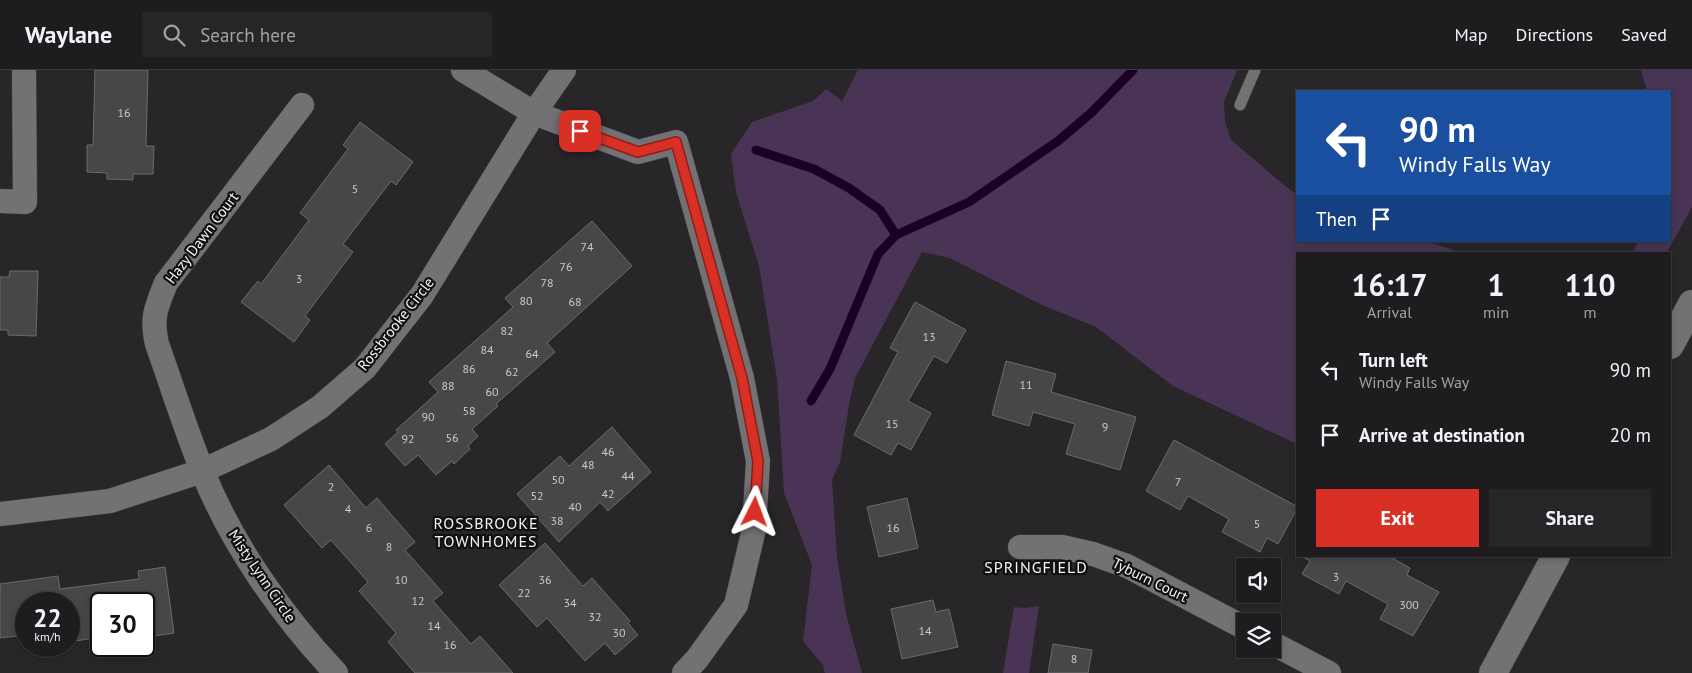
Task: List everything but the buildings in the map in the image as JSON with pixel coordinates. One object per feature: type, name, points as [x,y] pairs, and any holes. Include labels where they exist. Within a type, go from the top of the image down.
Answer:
[{"type":"street","points":[[0,201],[25,202],[24,70]]},
{"type":"street","points":[[464,70],[534,113],[638,152],[676,142],[742,378],[758,461],[754,529],[736,605],[697,659],[684,673]]},
{"type":"street","name":"Rossbrooke Circle","points":[[0,514],[110,501],[202,471],[271,439],[320,407],[365,368],[422,295],[534,113],[564,70]]},
{"type":"street","name":"Hazy Dawn Court","points":[[202,471],[157,344],[153,326],[156,306],[166,283],[302,105]]},
{"type":"street","points":[[1671,343],[1692,304]]},
{"type":"street","name":"Misty Lynn Circle","points":[[202,471],[234,538],[272,596],[311,647],[336,673]]},
{"type":"street","name":"Tyburn Court","points":[[1020,547],[1062,547],[1093,554],[1127,566],[1236,623]]},
{"type":"street","points":[[1493,673],[1555,557]]},
{"type":"street","points":[[1281,648],[1329,673]]},
{"type":"lane","points":[[1240,105],[1255,70]]},
{"type":"shaded area","points":[[858,70],[1237,70],[1224,102],[1225,122],[1231,140],[1296,193],[1296,242],[1428,242],[1460,252],[1296,252],[1296,444],[1173,386],[1096,327],[1042,305],[950,258],[922,252],[855,378],[840,462],[832,480],[837,557],[846,614],[862,673],[825,673],[823,665],[803,641],[812,565],[784,493],[777,379],[759,266],[736,192],[731,154],[752,122],[813,101],[826,89],[842,101]]},
{"type":"shaded area","points":[[1641,70],[1692,70],[1692,207],[1667,252],[1632,252],[1638,242],[1671,242],[1671,90],[1647,90]]},
{"type":"shaded area","points":[[1039,606],[1029,673],[1003,673],[1014,607]]},
{"type":"waterway","points":[[811,401],[830,369],[878,254],[896,235],[969,202],[1058,141],[1091,113],[1133,70]]},
{"type":"waterway","points":[[756,150],[814,169],[849,188],[880,210],[896,235]]},
{"type":"district","name":"ROSSBROOKE TOWNHOMES","points":[[486,532]]},
{"type":"district","name":"SPRINGFIELD","points":[[1036,567]]},
{"type":"route","points":[[580,131],[638,152],[676,142],[742,378],[758,461],[755,512]]}]
